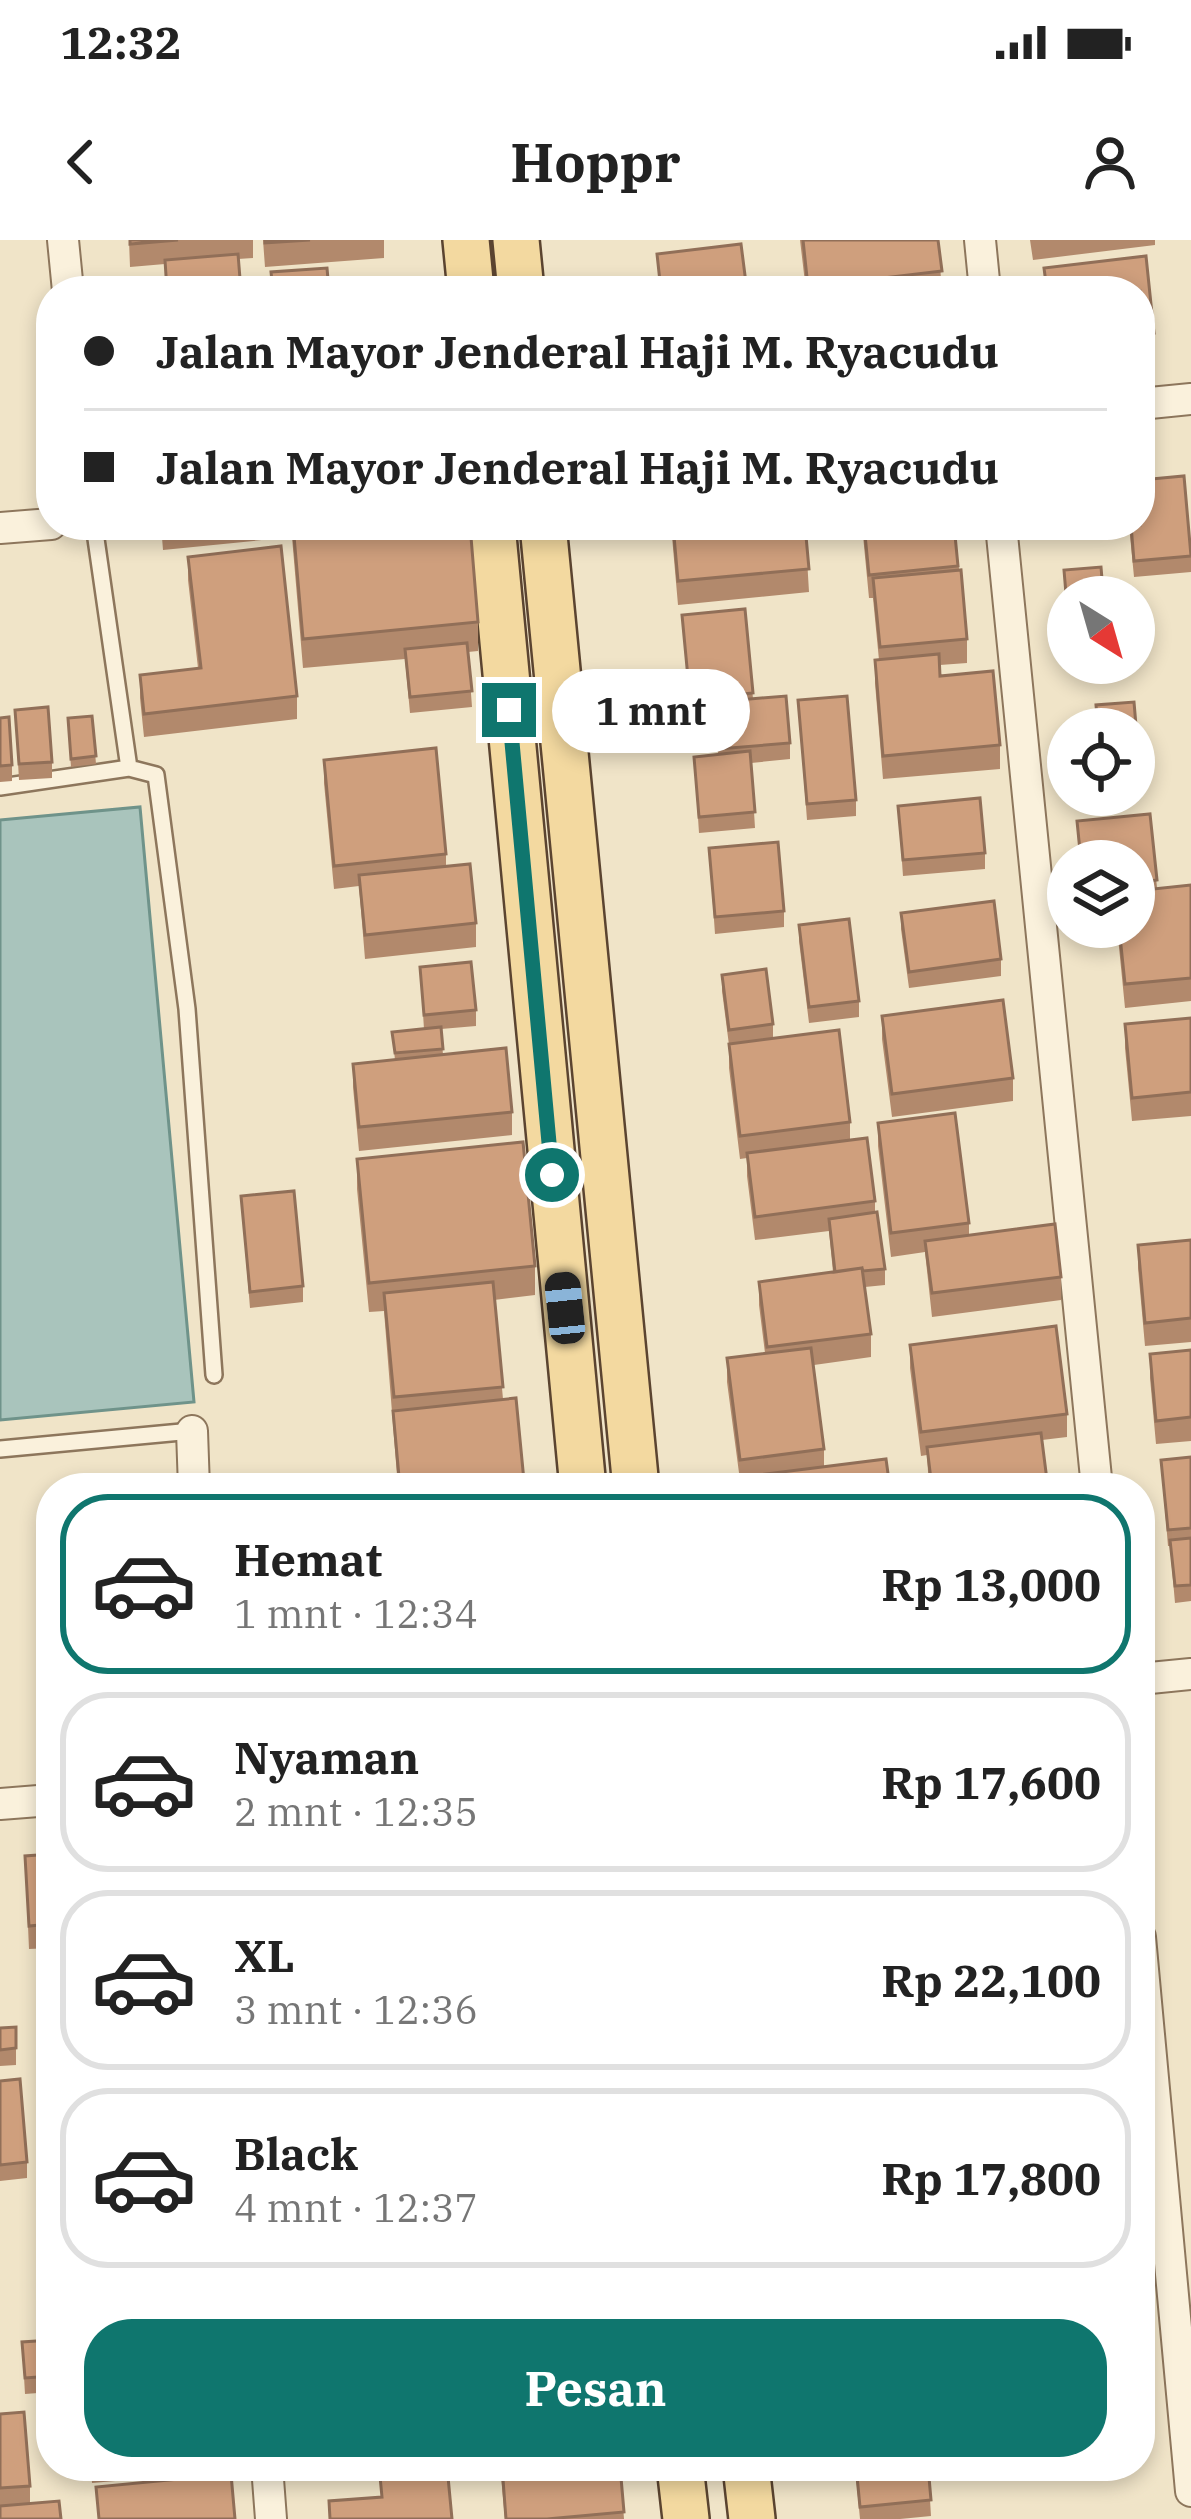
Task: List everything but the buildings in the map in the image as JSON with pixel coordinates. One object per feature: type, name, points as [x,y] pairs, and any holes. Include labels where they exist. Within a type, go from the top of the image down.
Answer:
[{"type":"main road","points":[[466,240],[470,276]]},
{"type":"main road","points":[[516,240],[520,276]]},
{"type":"main road","points":[[493,540],[582,1473]]},
{"type":"main road","points":[[544,540],[635,1473]]},
{"type":"main road","points":[[546,1127],[556,1142],[572,1147],[590,1142],[600,1123]]},
{"type":"main road","points":[[556,1218],[563,1201],[583,1193],[600,1200],[609,1215]]},
{"type":"main road","points":[[682,2481],[686,2519]]},
{"type":"main road","points":[[748,2481],[752,2519]]},
{"type":"street","points":[[63,240],[67,276]]},
{"type":"street","points":[[980,240],[984,276]]},
{"type":"street","points":[[1155,403],[1191,399]]},
{"type":"street","points":[[0,528],[36,525]]},
{"type":"street","points":[[1002,540],[1096,1473]]},
{"type":"street","points":[[192,1431],[193,1473]]},
{"type":"street","points":[[1155,1678],[1191,1674]]},
{"type":"street","points":[[0,1804],[36,1801]]},
{"type":"street","points":[[1155,2100],[1191,2491]]},
{"type":"street","points":[[267,2481],[271,2519]]},
{"type":"lane","points":[[96,540],[129,768]]},
{"type":"lane","points":[[0,787],[129,768],[156,775],[187,1009],[214,1375]]},
{"type":"lane","points":[[0,1449],[192,1431]]},
{"type":"water","points":[[140,807],[194,1402],[0,1420],[0,820]]},
{"type":"route","points":[[509,710],[552,1175]]}]
